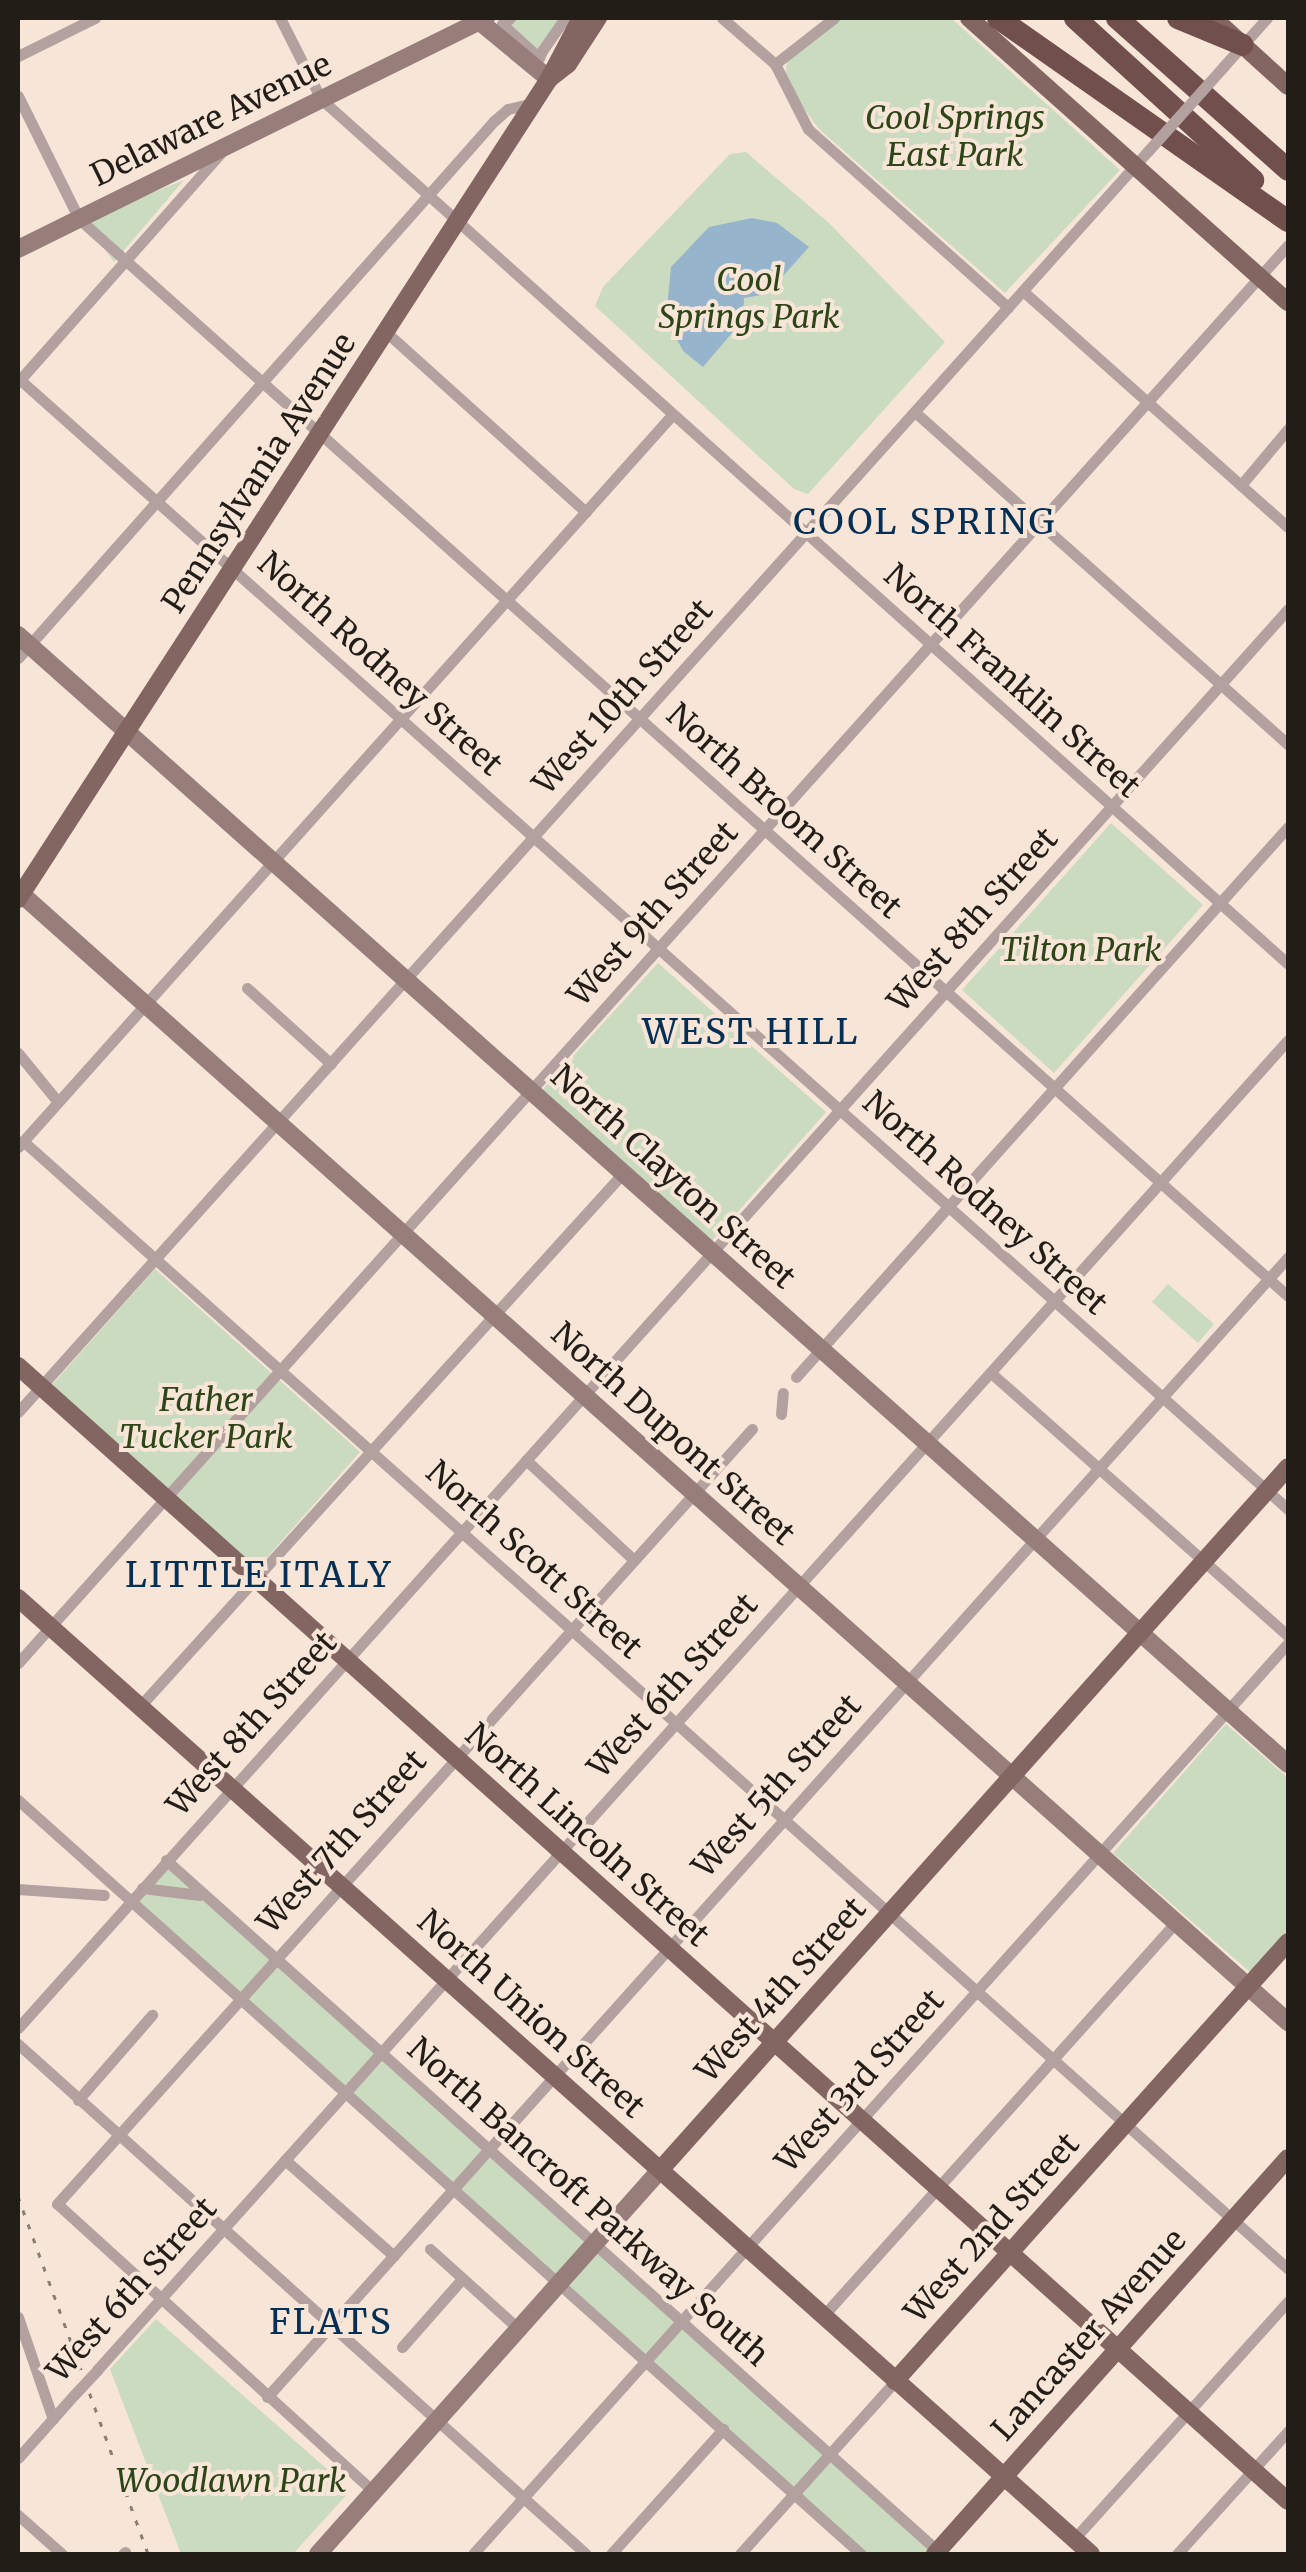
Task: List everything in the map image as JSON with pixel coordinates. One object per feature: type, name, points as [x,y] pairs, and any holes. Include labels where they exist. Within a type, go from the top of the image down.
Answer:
[{"type":"highway","points":[[998,18],[1288,221]]},
{"type":"highway","points":[[1075,18],[1288,212]]},
{"type":"highway","points":[[1118,18],[1288,170]]},
{"type":"highway","points":[[1178,18],[1243,45]]},
{"type":"main road","name":"Pennsylvania Avenue","points":[[19,895],[534,103],[581,18]]},
{"type":"main road","name":"Pennsylvania Avenue","points":[[549,78],[568,64],[598,18]]},
{"type":"main road","points":[[968,18],[1288,302]]},
{"type":"main road","points":[[1213,18],[1288,86]]},
{"type":"main road","name":"North Lincoln Street","points":[[18,1366],[1288,2501]]},
{"type":"main road","name":"West 4th Street","points":[[661,2170],[1288,1467]]},
{"type":"main road","name":"North Union Street","points":[[18,1598],[1092,2554]]},
{"type":"main road","name":"West 2nd Street","points":[[895,2382],[1288,1942]]},
{"type":"main road","name":"Lancaster Avenue","points":[[938,2554],[1288,2158]]},
{"type":"street","points":[[18,56],[96,18]]},
{"type":"street","name":"North Franklin Street","points":[[280,18],[321,99],[1288,964]]},
{"type":"street","points":[[510,18],[502,24],[538,58],[565,18]]},
{"type":"street","points":[[722,18],[775,64],[808,129],[1008,306]]},
{"type":"street","points":[[775,64],[834,18]]},
{"type":"street","name":"West 10th Street","points":[[18,1412],[1267,18]]},
{"type":"street","points":[[481,19],[549,78]]},
{"type":"street","name":"Delaware Avenue","points":[[18,249],[481,19]]},
{"type":"street","name":"North Broom Street","points":[[18,96],[78,219],[1288,1296]]},
{"type":"street","points":[[21,646],[157,502],[499,116],[534,103]]},
{"type":"street","points":[[18,380],[226,148]]},
{"type":"street","name":"West 9th Street","points":[[18,1663],[1288,245]]},
{"type":"street","points":[[1024,292],[1288,527]]},
{"type":"street","points":[[386,332],[586,512]]},
{"type":"street","name":"North Rodney Street","points":[[18,380],[1288,1510]]},
{"type":"street","points":[[916,413],[1288,744]]},
{"type":"street","points":[[20,1144],[672,415]]},
{"type":"street","points":[[1241,485],[1288,428]]},
{"type":"street","name":"West 8th Street","points":[[18,2028],[1288,609]]},
{"type":"street","name":"North Clayton Street","points":[[21,646],[126,732],[1288,1764]]},
{"type":"street","points":[[796,1377],[1288,828]]},
{"type":"street","name":"North Dupont Street","points":[[19,895],[1288,2022]]},
{"type":"street","points":[[247,988],[331,1064]]},
{"type":"street","name":"West 6th Street","points":[[18,2458],[1288,1040]]},
{"type":"street","points":[[18,1052],[58,1102]]},
{"type":"street","name":"North Scott Street","points":[[20,1144],[155,1259],[1288,2268]]},
{"type":"street","points":[[140,1705],[257,1581],[623,1173]]},
{"type":"street","name":"West 5th Street","points":[[267,2397],[1288,1257]]},
{"type":"street","points":[[991,1373],[1288,1640]]},
{"type":"street","points":[[781,1414],[777,1404],[783,1392]]},
{"type":"street","name":"West 7th Street","points":[[160,2300],[56,2204],[752,1429]]},
{"type":"street","points":[[526,1460],[633,1559]]},
{"type":"street","name":"West 3rd Street","points":[[473,2554],[1288,1640]]},
{"type":"street","points":[[18,1800],[648,2359],[861,2554]]},
{"type":"street","name":"North Bancroft Parkway South","points":[[166,1860],[938,2554]]},
{"type":"street","points":[[142,1888],[200,1894]]},
{"type":"street","points":[[18,1889],[104,1894]]},
{"type":"street","points":[[823,2316],[1176,1922]]},
{"type":"street","points":[[78,2100],[152,2014]]},
{"type":"street","points":[[18,2044],[586,2554]]},
{"type":"street","points":[[286,2160],[394,2256]]},
{"type":"street","name":"West 4th Street","points":[[318,2554],[661,2170]]},
{"type":"street","points":[[430,2249],[519,2329]]},
{"type":"street","points":[[402,2346],[462,2279]]},
{"type":"street","points":[[160,2300],[374,2492]]},
{"type":"street","points":[[1074,2539],[1288,2301]]},
{"type":"street","points":[[18,2317],[53,2418]]},
{"type":"street","name":"West 2nd Street","points":[[740,2554],[895,2382]]},
{"type":"street","points":[[611,2554],[723,2429]]},
{"type":"street","points":[[1177,2554],[1288,2431]]},
{"type":"street","points":[[18,2515],[62,2554]]},
{"type":"green space","points":[[500,18],[573,18],[541,60],[499,26]]},
{"type":"green space","name":"Cool Springs East Park","points":[[839,18],[951,18],[1120,170],[1005,293],[819,129],[793,94],[785,74],[788,57]]},
{"type":"green space","name":"Cool Springs Park","points":[[746,152],[829,223],[945,342],[808,494],[794,489],[595,306],[603,287],[730,154]]},
{"type":"green space","points":[[184,180],[114,262],[84,220]]},
{"type":"green space","name":"Tilton Park","points":[[1111,823],[1203,905],[1054,1073],[962,990]]},
{"type":"green space","points":[[658,963],[826,1112],[712,1241],[542,1090]]},
{"type":"green space","name":"Father Tucker Park","points":[[155,1269],[360,1452],[257,1569],[51,1386]]},
{"type":"green space","points":[[1168,1284],[1214,1324],[1198,1343],[1152,1302]]},
{"type":"green space","points":[[1226,1724],[1288,1778],[1288,1932],[1251,1973],[1113,1853]]},
{"type":"green space","points":[[166,1860],[941,2554],[861,2554],[131,1900]]},
{"type":"green space","name":"Woodlawn Park","points":[[156,2319],[351,2490],[293,2554],[181,2554],[110,2369]]},
{"type":"water","points":[[752,218],[777,223],[809,247],[767,294],[744,298],[743,320],[703,367],[683,351],[666,318],[671,267],[709,227]]},
{"type":"railway","points":[[18,2196],[148,2554]]},
{"type":"district","name":"COOL SPRING","points":[[925,522]]},
{"type":"district","name":"WEST HILL","points":[[751,1032]]},
{"type":"district","name":"LITTLE ITALY","points":[[259,1575]]},
{"type":"district","name":"FLATS","points":[[331,2322]]}]
